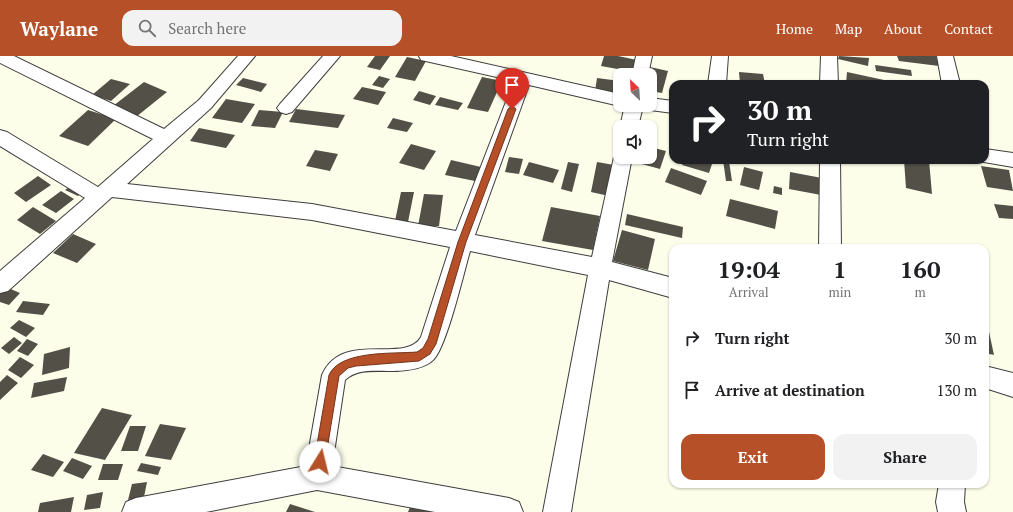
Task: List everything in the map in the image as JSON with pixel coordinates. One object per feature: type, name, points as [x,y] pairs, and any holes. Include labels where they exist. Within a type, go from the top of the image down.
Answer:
[{"type":"street","points":[[0,56],[166,138]]},
{"type":"street","points":[[0,284],[205,104],[247,56]]},
{"type":"street","points":[[286,108],[332,56]]},
{"type":"street","points":[[427,56],[613,98]]},
{"type":"street","points":[[641,68],[644,56]]},
{"type":"street","points":[[717,80],[720,56]]},
{"type":"street","points":[[829,56],[829,80]]},
{"type":"street","points":[[945,56],[951,80]]},
{"type":"street","points":[[317,477],[334,375],[338,369],[346,364],[356,361],[419,356],[426,351],[432,340],[462,242],[523,79]]},
{"type":"street","points":[[657,105],[669,107]]},
{"type":"street","points":[[0,137],[103,193],[312,212],[600,268],[669,287]]},
{"type":"street","points":[[989,157],[1013,160]]},
{"type":"street","points":[[557,512],[600,268],[622,164]]},
{"type":"street","points":[[830,164],[830,244]]},
{"type":"street","points":[[989,378],[1013,385]]},
{"type":"street","points":[[136,512],[317,477],[509,512]]},
{"type":"street","points":[[952,488],[950,502],[952,512]]},
{"type":"building","points":[[375,56],[390,56],[380,70],[367,67]]},
{"type":"building","points":[[604,56],[618,56],[637,60],[635,68],[613,68],[601,66]]},
{"type":"building","points":[[839,56],[869,58],[868,66],[838,59]]},
{"type":"building","points":[[897,56],[936,56],[939,66],[899,61]]},
{"type":"building","points":[[407,57],[426,61],[415,81],[395,77]]},
{"type":"building","points":[[875,65],[911,70],[912,76],[876,71]]},
{"type":"building","points":[[657,69],[668,71],[662,93],[657,92]]},
{"type":"building","points":[[739,72],[763,74],[764,80],[740,80]]},
{"type":"building","points":[[847,72],[884,80],[846,80]]},
{"type":"building","points":[[379,76],[390,79],[383,88],[372,85]]},
{"type":"building","points":[[482,77],[502,81],[488,112],[467,108]]},
{"type":"building","points":[[243,78],[267,84],[261,92],[236,85]]},
{"type":"building","points":[[597,78],[613,80],[613,93],[595,91]]},
{"type":"building","points":[[111,79],[130,84],[111,101],[92,95]]},
{"type":"building","points":[[144,82],[167,92],[136,117],[113,106]]},
{"type":"building","points":[[362,87],[386,92],[378,105],[353,99]]},
{"type":"building","points":[[419,91],[436,96],[430,105],[413,100]]},
{"type":"building","points":[[440,97],[463,103],[458,110],[435,105]]},
{"type":"building","points":[[226,99],[255,104],[242,123],[212,118]]},
{"type":"building","points":[[296,109],[345,115],[338,128],[289,122]]},
{"type":"building","points":[[88,110],[116,119],[88,146],[59,136]]},
{"type":"building","points":[[259,110],[283,112],[275,128],[251,126]]},
{"type":"building","points":[[393,118],[413,123],[407,132],[387,128]]},
{"type":"building","points":[[199,128],[235,135],[226,148],[190,141]]},
{"type":"building","points":[[411,144],[436,151],[424,170],[399,163]]},
{"type":"building","points":[[657,149],[666,151],[660,169],[642,164],[657,164]]},
{"type":"building","points":[[315,150],[338,154],[330,171],[306,166]]},
{"type":"building","points":[[509,157],[523,159],[519,174],[505,172]]},
{"type":"building","points":[[451,160],[481,167],[475,181],[445,175]]},
{"type":"building","points":[[529,162],[559,170],[553,183],[523,175]]},
{"type":"building","points":[[568,162],[579,164],[572,192],[561,189]]},
{"type":"building","points":[[597,162],[614,165],[609,196],[591,192]]},
{"type":"building","points":[[682,164],[712,164],[709,173]]},
{"type":"building","points":[[724,164],[729,164],[732,181],[726,181]]},
{"type":"building","points":[[904,164],[929,164],[932,194],[906,188]]},
{"type":"building","points":[[981,166],[1009,170],[1013,191],[987,187]]},
{"type":"building","points":[[744,167],[763,172],[759,190],[740,185]]},
{"type":"building","points":[[671,168],[707,181],[701,195],[665,182]]},
{"type":"building","points":[[790,172],[822,178],[821,195],[789,189]]},
{"type":"building","points":[[38,176],[51,185],[26,202],[14,193]]},
{"type":"building","points":[[72,185],[84,191],[78,196],[65,190]]},
{"type":"building","points":[[774,186],[782,188],[782,195],[773,193]]},
{"type":"building","points":[[61,191],[74,199],[56,213],[42,205]]},
{"type":"building","points":[[401,192],[414,192],[408,222],[395,221]]},
{"type":"building","points":[[424,194],[443,195],[439,226],[418,226]]},
{"type":"building","points":[[730,199],[778,211],[775,229],[726,216]]},
{"type":"building","points":[[994,204],[1013,206],[1013,219],[999,218]]},
{"type":"building","points":[[33,207],[56,221],[40,234],[17,220]]},
{"type":"building","points":[[551,207],[600,216],[593,250],[542,241]]},
{"type":"building","points":[[627,214],[683,227],[682,238],[625,225]]},
{"type":"building","points":[[622,230],[655,239],[648,270],[613,261]]},
{"type":"building","points":[[73,234],[96,244],[77,263],[53,253]]},
{"type":"building","points":[[6,287],[20,293],[9,305],[0,302],[0,294]]},
{"type":"building","points":[[23,301],[50,304],[43,315],[16,312]]},
{"type":"building","points":[[19,320],[35,328],[26,337],[10,328]]},
{"type":"building","points":[[989,332],[994,355],[989,354]]},
{"type":"building","points":[[14,337],[22,343],[9,354],[1,348]]},
{"type":"building","points":[[27,339],[38,344],[28,356],[17,351]]},
{"type":"building","points":[[70,347],[69,368],[42,375],[44,354]]},
{"type":"building","points":[[20,357],[34,365],[21,378],[8,370]]},
{"type":"building","points":[[7,375],[18,383],[0,400],[0,382]]},
{"type":"building","points":[[67,377],[64,391],[31,398],[34,383]]},
{"type":"building","points":[[102,408],[132,415],[105,460],[74,453]]},
{"type":"building","points":[[160,424],[186,428],[171,460],[145,456]]},
{"type":"building","points":[[130,426],[146,426],[138,451],[121,451]]},
{"type":"building","points":[[43,454],[64,462],[53,477],[31,470]]},
{"type":"building","points":[[72,458],[92,466],[83,479],[63,471]]},
{"type":"building","points":[[141,463],[161,467],[158,475],[137,471]]},
{"type":"building","points":[[103,464],[123,464],[118,480],[98,480]]},
{"type":"building","points":[[147,482],[144,497],[128,500],[132,484]]},
{"type":"building","points":[[103,492],[100,508],[84,510],[87,495]]},
{"type":"building","points":[[74,497],[71,512],[38,512],[40,503]]},
{"type":"building","points":[[290,504],[315,512],[286,512]]},
{"type":"building","points":[[411,505],[431,512],[408,512]]},
{"type":"route","points":[[320,462],[334,375],[338,369],[346,364],[356,361],[419,356],[426,351],[432,340],[462,242],[512,109]]}]
